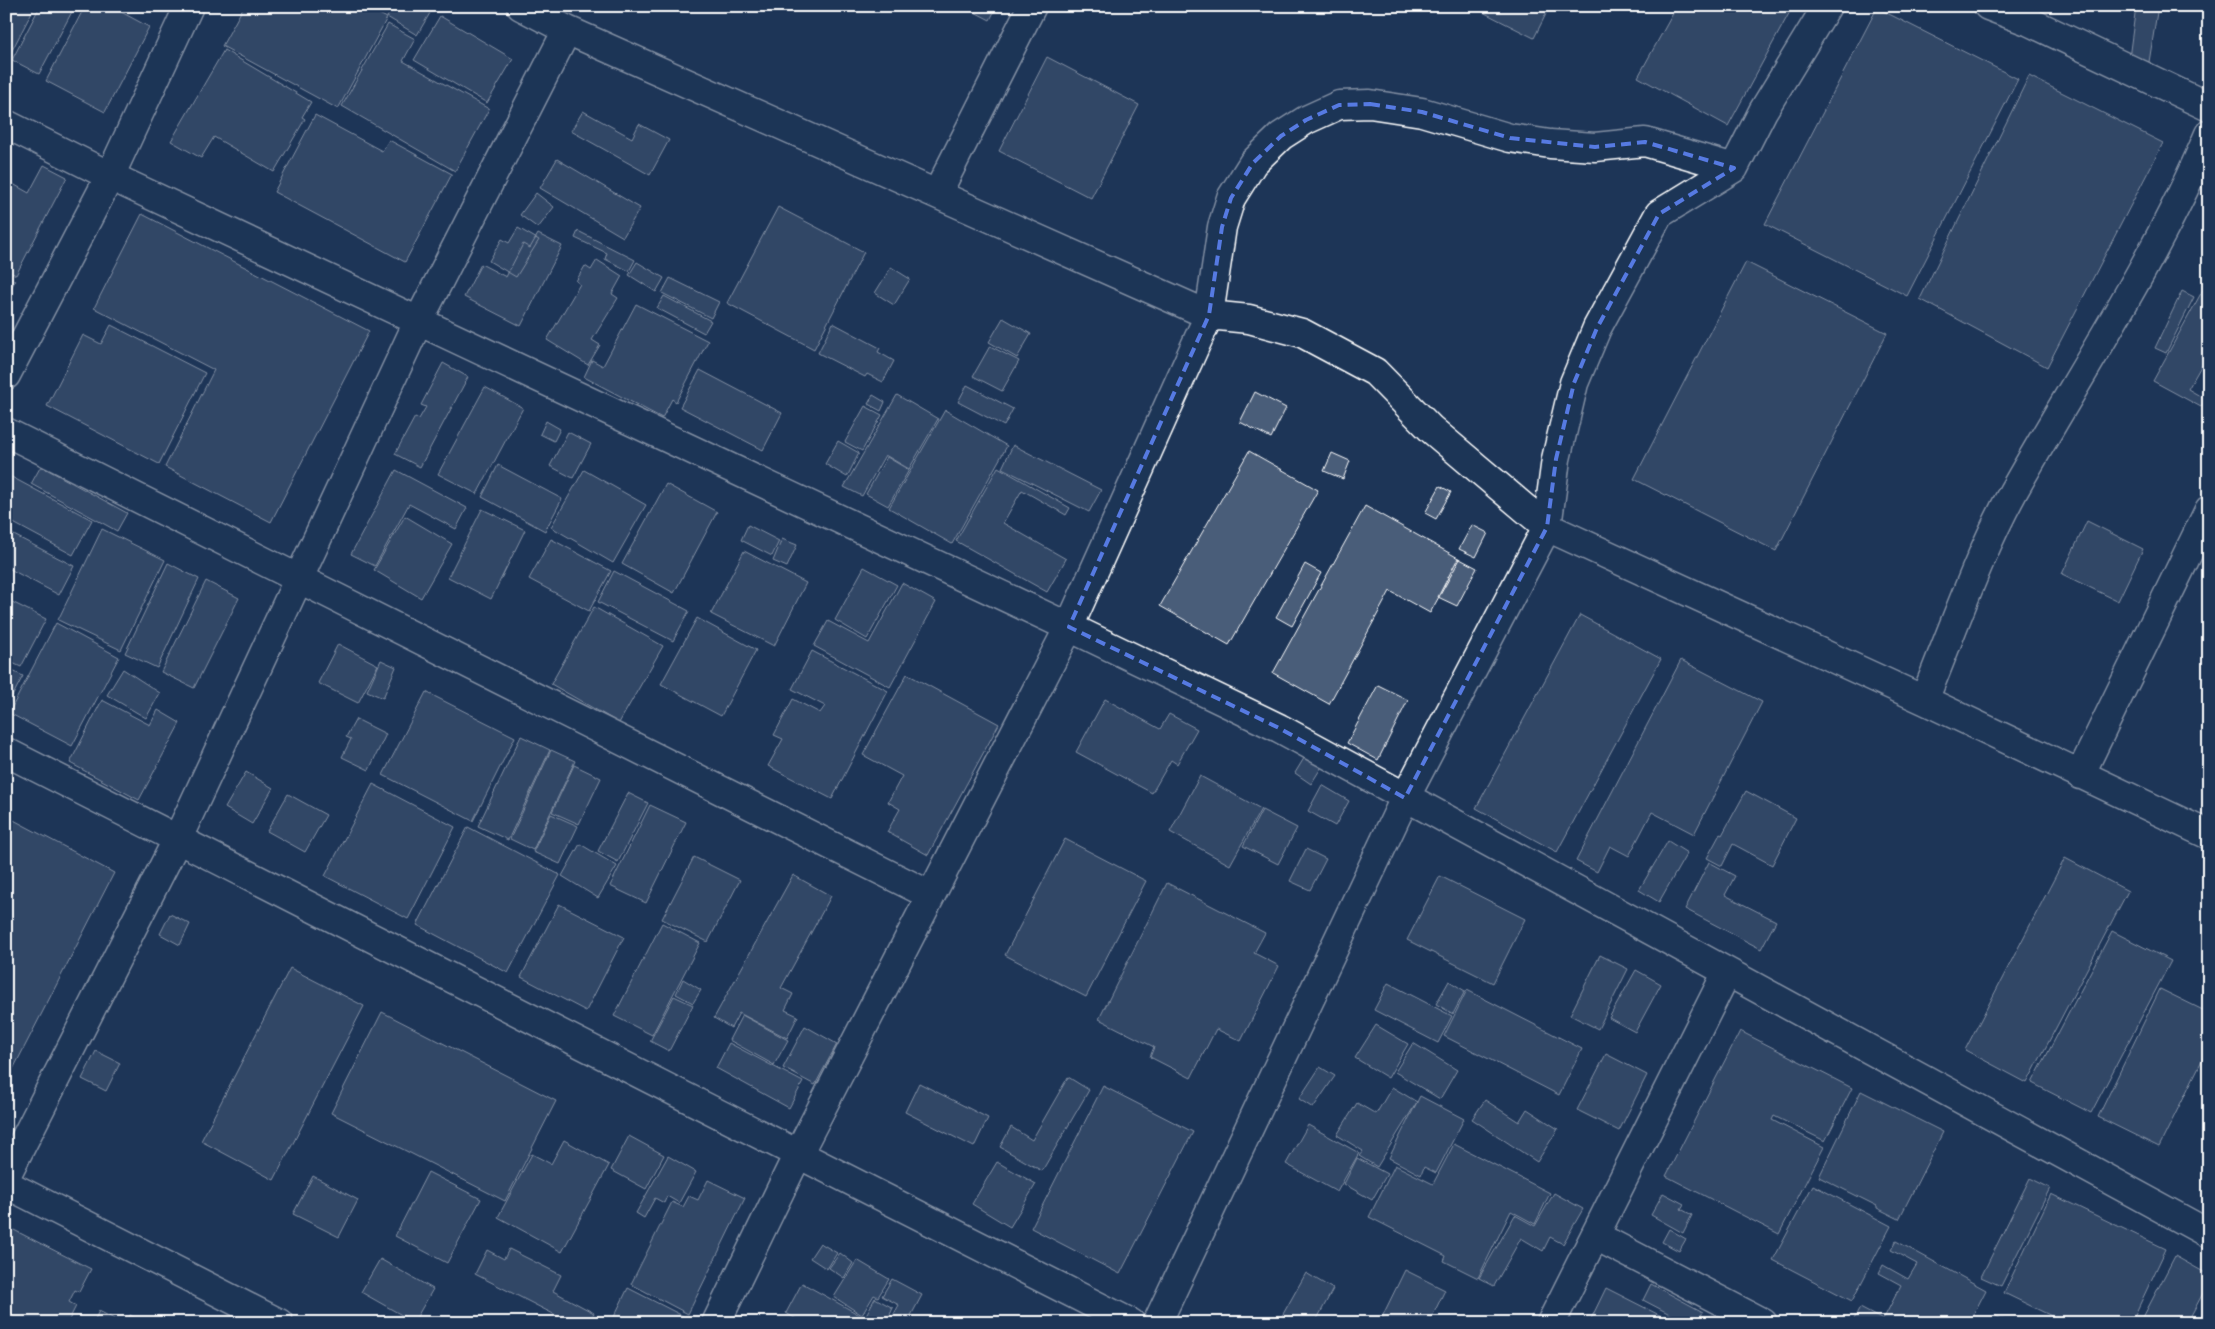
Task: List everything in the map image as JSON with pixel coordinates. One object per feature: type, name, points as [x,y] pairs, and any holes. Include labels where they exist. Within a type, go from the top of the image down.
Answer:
[{"type":"street","points":[[6,375],[110,176],[189,6]]},
{"type":"street","points":[[521,6],[567,30],[1209,315],[1249,320],[1302,333],[1374,372],[1431,429],[1547,527],[1924,700],[2209,835]]},
{"type":"street","points":[[937,194],[1032,6]]},
{"type":"street","points":[[1157,1323],[1405,798],[1547,527],[1556,459],[1574,383],[1597,328],[1659,214],[1734,168],[1763,111],[1827,6]]},
{"type":"street","points":[[1988,6],[2030,22],[2209,107]]},
{"type":"street","points":[[6,1176],[178,838],[418,322],[567,30]]},
{"type":"street","points":[[716,1323],[798,1154],[1068,627],[1209,315],[1222,227],[1231,198],[1253,163],[1281,136],[1306,120],[1339,105],[1370,104],[1422,112],[1510,138],[1550,144],[1595,147],[1645,142],[1734,168]]},
{"type":"street","points":[[6,124],[110,176],[1279,728],[2209,1234]]},
{"type":"street","points":[[1924,700],[1985,548],[2013,493],[2137,280],[2185,190],[2209,134]]},
{"type":"street","points":[[6,432],[930,895]]},
{"type":"street","points":[[2080,775],[2209,510]]},
{"type":"street","points":[[6,752],[1131,1323]]},
{"type":"street","points":[[1551,1323],[1727,972]]},
{"type":"street","points":[[6,1184],[278,1323]]},
{"type":"street","points":[[1596,1236],[1763,1323]]},
{"type":"highlighted area","points":[[1370,104],[1422,112],[1510,138],[1595,147],[1645,142],[1734,168],[1659,214],[1597,328],[1574,383],[1556,459],[1547,527],[1405,798],[1279,728],[1069,627],[1209,315],[1222,227],[1231,198],[1253,163],[1281,136],[1306,120],[1339,105]]},
{"type":"building","points":[[11,6],[35,6],[7,60],[6,16]]},
{"type":"building","points":[[40,6],[75,6],[39,74],[12,60]]},
{"type":"building","points":[[85,6],[110,6],[149,27],[105,112],[46,81]]},
{"type":"building","points":[[244,6],[364,6],[387,18],[338,109],[222,46]]},
{"type":"building","points":[[394,6],[419,6],[430,13],[417,35],[387,17]]},
{"type":"building","points":[[963,6],[997,6],[990,20]]},
{"type":"building","points":[[1471,6],[1550,6],[1534,38]]},
{"type":"building","points":[[1677,6],[1793,6],[1728,126],[1638,77]]},
{"type":"building","points":[[2136,6],[2158,6],[2149,62],[2129,58]]},
{"type":"building","points":[[1877,8],[2018,79],[1907,296],[1765,224]]},
{"type":"building","points":[[440,16],[513,59],[487,103],[414,60]]},
{"type":"building","points":[[388,24],[415,39],[403,61],[489,109],[455,171],[342,106]]},
{"type":"building","points":[[224,50],[311,102],[302,117],[305,119],[274,172],[214,137],[201,158],[171,141]]},
{"type":"building","points":[[1047,57],[1139,105],[1091,198],[999,151]]},
{"type":"building","points":[[2029,76],[2163,143],[2047,367],[1920,299]]},
{"type":"building","points":[[583,111],[632,138],[639,124],[669,140],[650,175],[571,131]]},
{"type":"building","points":[[315,115],[382,151],[389,140],[452,174],[405,262],[274,192]]},
{"type":"building","points":[[557,159],[640,208],[623,237],[540,188]]},
{"type":"building","points":[[44,165],[67,177],[16,275],[6,270],[6,180],[29,193]]},
{"type":"building","points":[[536,193],[554,207],[538,228],[520,215]]},
{"type":"building","points":[[778,207],[864,252],[814,349],[727,303]]},
{"type":"building","points":[[142,214],[369,331],[271,522],[165,467],[214,370],[94,308]]},
{"type":"building","points":[[518,228],[539,240],[516,277],[489,261],[502,239],[509,243]]},
{"type":"building","points":[[578,231],[635,260],[629,271],[605,259],[607,253],[575,238]]},
{"type":"building","points":[[538,234],[562,246],[521,326],[464,297],[481,264],[506,277],[523,244],[530,248]]},
{"type":"building","points":[[597,260],[622,276],[612,294],[618,298],[592,340],[600,345],[588,365],[547,340],[580,284],[576,281],[585,266],[591,270]]},
{"type":"building","points":[[637,262],[664,278],[656,292],[629,275]]},
{"type":"building","points":[[1746,262],[1887,333],[1776,551],[1634,479]]},
{"type":"building","points":[[891,267],[910,279],[894,305],[875,293]]},
{"type":"building","points":[[6,275],[15,281],[6,296]]},
{"type":"building","points":[[670,278],[719,302],[711,318],[662,293]]},
{"type":"building","points":[[2205,286],[2209,289],[2209,352],[2188,389],[2205,399],[2201,407],[2153,381]]},
{"type":"building","points":[[2182,291],[2194,297],[2166,353],[2155,348]]},
{"type":"building","points":[[664,296],[711,321],[704,333],[657,308]]},
{"type":"building","points":[[636,304],[708,341],[676,402],[672,399],[662,418],[584,377],[592,360],[603,366]]},
{"type":"building","points":[[1003,318],[1031,334],[1017,358],[989,342]]},
{"type":"building","points":[[833,323],[880,348],[878,352],[894,361],[883,382],[867,374],[865,377],[818,353]]},
{"type":"building","points":[[111,325],[205,373],[159,464],[47,406],[83,335],[101,344]]},
{"type":"building","points":[[990,346],[1019,361],[1002,391],[973,376]]},
{"type":"building","points":[[443,363],[468,377],[420,467],[395,454],[415,417],[419,419],[426,407],[421,405]]},
{"type":"building","points":[[700,370],[782,413],[763,450],[680,407]]},
{"type":"building","points":[[967,385],[1013,409],[1004,426],[958,402]]},
{"type":"building","points":[[485,387],[523,408],[477,494],[438,474]]},
{"type":"building","points":[[1255,392],[1286,408],[1271,438],[1240,422]]},
{"type":"building","points":[[873,395],[885,402],[881,411],[868,404]]},
{"type":"building","points":[[897,395],[938,419],[909,469],[885,455],[862,496],[844,487]]},
{"type":"building","points":[[865,406],[882,415],[862,451],[845,442]]},
{"type":"building","points":[[945,410],[1007,446],[952,544],[889,508]]},
{"type":"building","points":[[546,421],[560,429],[554,441],[540,434]]},
{"type":"building","points":[[568,432],[591,444],[573,478],[550,466]]},
{"type":"building","points":[[838,441],[859,453],[847,477],[825,464]]},
{"type":"building","points":[[1013,445],[1101,490],[1089,512],[1002,468]]},
{"type":"building","points":[[1249,451],[1318,490],[1229,645],[1160,606]]},
{"type":"building","points":[[1332,453],[1350,461],[1343,479],[1324,471]]},
{"type":"building","points":[[887,457],[909,470],[888,506],[866,494]]},
{"type":"building","points":[[498,465],[562,499],[545,531],[482,497]]},
{"type":"building","points":[[41,466],[127,513],[117,531],[31,484]]},
{"type":"building","points":[[998,467],[1070,508],[1066,515],[1022,490],[1003,523],[1066,559],[1047,592],[956,541]]},
{"type":"building","points":[[396,470],[467,508],[456,529],[409,504],[375,566],[351,554]]},
{"type":"building","points":[[584,470],[646,505],[613,563],[551,527]]},
{"type":"building","points":[[6,474],[92,520],[73,555],[6,519]]},
{"type":"building","points":[[666,484],[717,512],[674,593],[622,564]]},
{"type":"building","points":[[1440,486],[1451,492],[1436,519],[1425,513]]},
{"type":"building","points":[[1365,506],[1460,559],[1430,613],[1390,591],[1329,704],[1273,673]]},
{"type":"building","points":[[482,509],[525,530],[491,599],[448,577]]},
{"type":"building","points":[[405,516],[452,544],[421,598],[374,570]]},
{"type":"building","points":[[2087,521],[2143,549],[2118,601],[2062,574]]},
{"type":"building","points":[[748,525],[779,541],[772,556],[741,540]]},
{"type":"building","points":[[1472,525],[1488,533],[1476,557],[1459,549]]},
{"type":"building","points":[[102,529],[165,560],[121,650],[58,620]]},
{"type":"building","points":[[6,531],[74,566],[59,595],[6,567]]},
{"type":"building","points":[[551,539],[611,571],[589,611],[529,579]]},
{"type":"building","points":[[782,539],[797,545],[787,567],[773,561]]},
{"type":"building","points":[[744,551],[806,583],[774,646],[711,614]]},
{"type":"building","points":[[1458,558],[1477,568],[1457,606],[1438,597]]},
{"type":"building","points":[[168,563],[199,579],[157,668],[125,653]]},
{"type":"building","points":[[1305,564],[1321,573],[1292,626],[1276,617]]},
{"type":"building","points":[[864,567],[897,585],[867,639],[835,620]]},
{"type":"building","points":[[614,571],[689,611],[673,641],[598,602]]},
{"type":"building","points":[[206,581],[239,598],[194,688],[161,672]]},
{"type":"building","points":[[902,583],[936,602],[890,687],[814,646],[828,621],[869,643]]},
{"type":"building","points":[[6,599],[46,619],[21,667],[6,660]]},
{"type":"building","points":[[594,607],[663,646],[619,723],[551,684]]},
{"type":"building","points":[[1580,615],[1661,659],[1557,852],[1476,808]]},
{"type":"building","points":[[697,618],[756,650],[721,716],[661,684]]},
{"type":"building","points":[[56,623],[119,657],[72,746],[9,713]]},
{"type":"building","points":[[338,644],[378,665],[358,703],[318,683]]},
{"type":"building","points":[[812,651],[888,691],[832,799],[768,766],[783,739],[774,735],[793,699],[820,713],[825,706],[792,689]]},
{"type":"building","points":[[381,660],[396,667],[383,698],[367,691]]},
{"type":"building","points":[[1681,660],[1762,702],[1694,834],[1652,812],[1629,856],[1610,846],[1597,872],[1576,861]]},
{"type":"building","points":[[6,668],[23,676],[6,708]]},
{"type":"building","points":[[123,669],[160,693],[146,718],[107,695]]},
{"type":"building","points":[[907,674],[999,724],[928,855],[887,832],[900,809],[888,802],[902,776],[863,755]]},
{"type":"building","points":[[1378,685],[1408,700],[1378,760],[1347,743]]},
{"type":"building","points":[[426,692],[515,737],[473,821],[383,775]]},
{"type":"building","points":[[1105,699],[1160,729],[1169,714],[1197,729],[1177,764],[1171,760],[1152,793],[1076,752]]},
{"type":"building","points":[[102,700],[150,725],[158,710],[180,723],[139,800],[70,763]]},
{"type":"building","points":[[356,719],[386,734],[369,770],[342,757],[351,739],[346,737]]},
{"type":"building","points":[[521,736],[550,750],[508,840],[478,826]]},
{"type":"building","points":[[551,750],[575,761],[533,850],[510,839]]},
{"type":"building","points":[[1309,750],[1326,760],[1311,784],[1295,773]]},
{"type":"building","points":[[574,765],[601,778],[579,824],[552,812]]},
{"type":"building","points":[[246,772],[273,788],[252,824],[225,808]]},
{"type":"building","points":[[1200,776],[1261,809],[1230,865],[1170,832]]},
{"type":"building","points":[[373,784],[455,827],[408,919],[325,876]]},
{"type":"building","points":[[1322,785],[1349,801],[1335,826],[1308,811]]},
{"type":"building","points":[[1746,791],[1796,818],[1772,865],[1733,844],[1722,866],[1707,858]]},
{"type":"building","points":[[628,793],[648,803],[618,862],[598,851]]},
{"type":"building","points":[[288,794],[326,815],[305,852],[267,831]]},
{"type":"building","points":[[650,805],[686,822],[646,903],[610,886]]},
{"type":"building","points":[[1262,810],[1297,828],[1278,864],[1243,846]]},
{"type":"building","points":[[551,814],[578,826],[560,864],[533,852]]},
{"type":"building","points":[[6,816],[114,873],[8,1079],[6,1078]]},
{"type":"building","points":[[468,827],[560,875],[508,973],[417,925]]},
{"type":"building","points":[[1065,839],[1146,881],[1086,997],[1005,955]]},
{"type":"building","points":[[1668,841],[1687,853],[1659,902],[1639,890]]},
{"type":"building","points":[[580,844],[617,866],[598,898],[562,876]]},
{"type":"building","points":[[1306,849],[1326,859],[1310,890],[1290,881]]},
{"type":"building","points":[[694,857],[740,880],[708,942],[662,919]]},
{"type":"building","points":[[2065,858],[2128,891],[2027,1083],[1965,1050]]},
{"type":"building","points":[[1709,862],[1735,876],[1725,895],[1776,921],[1761,949],[1685,909]]},
{"type":"building","points":[[793,875],[831,896],[781,988],[793,994],[785,1010],[798,1016],[787,1038],[739,1013],[731,1028],[714,1018]]},
{"type":"building","points":[[1440,876],[1525,919],[1493,983],[1407,940]]},
{"type":"building","points":[[1167,883],[1265,933],[1254,953],[1279,966],[1241,1041],[1216,1029],[1191,1078],[1150,1057],[1154,1047],[1099,1019]]},
{"type":"building","points":[[559,904],[624,937],[586,1011],[521,977]]},
{"type":"building","points":[[170,914],[190,924],[180,945],[160,934]]},
{"type":"building","points":[[662,923],[700,943],[652,1035],[614,1016]]},
{"type":"building","points":[[2112,931],[2171,961],[2091,1113],[2032,1083]]},
{"type":"building","points":[[1600,955],[1628,969],[1598,1029],[1570,1015]]},
{"type":"building","points":[[290,968],[364,1006],[274,1180],[201,1141]]},
{"type":"building","points":[[1636,970],[1661,984],[1635,1032],[1609,1018]]},
{"type":"building","points":[[683,979],[701,990],[693,1003],[676,994]]},
{"type":"building","points":[[1449,981],[1465,991],[1453,1014],[1436,1004]]},
{"type":"building","points":[[1388,983],[1452,1016],[1438,1043],[1374,1010]]},
{"type":"building","points":[[2160,989],[2209,1013],[2209,1046],[2159,1147],[2098,1117]]},
{"type":"building","points":[[1467,990],[1582,1049],[1559,1095],[1444,1036]]},
{"type":"building","points":[[674,996],[693,1005],[669,1051],[650,1041]]},
{"type":"building","points":[[382,1012],[556,1101],[505,1201],[331,1113]]},
{"type":"building","points":[[742,1015],[788,1040],[774,1065],[729,1040]]},
{"type":"building","points":[[1376,1025],[1408,1044],[1388,1078],[1355,1058]]},
{"type":"building","points":[[805,1026],[837,1044],[815,1085],[783,1068]]},
{"type":"building","points":[[1740,1031],[1852,1088],[1825,1141],[1774,1116],[1772,1120],[1824,1147],[1779,1234],[1666,1176]]},
{"type":"building","points":[[729,1043],[803,1082],[789,1108],[716,1068]]},
{"type":"building","points":[[1413,1043],[1457,1070],[1440,1099],[1395,1072]]},
{"type":"building","points":[[96,1051],[120,1063],[106,1091],[82,1079]]},
{"type":"building","points":[[1606,1054],[1647,1075],[1619,1131],[1577,1110]]},
{"type":"building","points":[[1320,1067],[1335,1076],[1313,1108],[1299,1099]]},
{"type":"building","points":[[1068,1077],[1089,1090],[1042,1171],[1000,1147],[1011,1127],[1032,1140]]},
{"type":"building","points":[[919,1083],[988,1118],[974,1147],[905,1112]]},
{"type":"building","points":[[1103,1086],[1193,1132],[1120,1274],[1031,1228]]},
{"type":"building","points":[[1392,1087],[1417,1102],[1377,1167],[1359,1156],[1363,1151],[1337,1135],[1357,1103],[1376,1114]]},
{"type":"building","points":[[1861,1091],[1943,1132],[1899,1219],[1819,1177]]},
{"type":"building","points":[[1420,1096],[1464,1119],[1436,1173],[1424,1167],[1421,1175],[1389,1158]]},
{"type":"building","points":[[1485,1100],[1519,1122],[1527,1109],[1558,1129],[1537,1162],[1472,1119]]},
{"type":"building","points":[[1308,1125],[1359,1153],[1337,1192],[1286,1164]]},
{"type":"building","points":[[629,1136],[664,1155],[646,1189],[611,1170]]},
{"type":"building","points":[[564,1140],[609,1165],[562,1252],[498,1217],[532,1154],[551,1164]]},
{"type":"building","points":[[1454,1144],[1550,1193],[1535,1224],[1511,1211],[1478,1278],[1444,1261],[1446,1256],[1369,1217],[1395,1165],[1433,1184]]},
{"type":"building","points":[[668,1156],[696,1172],[679,1203],[667,1196],[664,1203],[655,1198],[644,1218],[636,1213]]},
{"type":"building","points":[[1357,1158],[1387,1174],[1372,1200],[1344,1184]]},
{"type":"building","points":[[997,1162],[1036,1184],[1010,1227],[972,1204]]},
{"type":"building","points":[[428,1172],[481,1199],[447,1263],[395,1236]]},
{"type":"building","points":[[313,1176],[358,1200],[339,1237],[293,1214]]},
{"type":"building","points":[[2030,1178],[2050,1188],[2001,1286],[1981,1277]]},
{"type":"building","points":[[708,1180],[745,1198],[688,1314],[631,1284],[672,1202],[683,1207],[689,1196],[698,1200]]},
{"type":"building","points":[[1813,1185],[1891,1226],[1852,1301],[1773,1260]]},
{"type":"building","points":[[1554,1193],[1583,1209],[1563,1244],[1550,1237],[1543,1251],[1521,1238],[1494,1286],[1479,1278],[1515,1215],[1535,1226]]},
{"type":"building","points":[[1663,1193],[1684,1204],[1681,1209],[1692,1215],[1683,1233],[1651,1215]]},
{"type":"building","points":[[2051,1194],[2166,1249],[2131,1323],[2066,1323],[2004,1293]]},
{"type":"building","points":[[6,1226],[91,1269],[79,1292],[75,1290],[69,1302],[76,1306],[68,1322],[64,1320],[62,1323],[6,1323]]},
{"type":"building","points":[[1669,1229],[1686,1239],[1679,1251],[1662,1242]]},
{"type":"building","points":[[1896,1241],[1986,1290],[1969,1323],[1852,1323],[1860,1308],[1883,1320],[1901,1285],[1879,1273],[1883,1265],[1908,1279],[1917,1264],[1891,1250]]},
{"type":"building","points":[[820,1243],[837,1253],[827,1269],[810,1258]]},
{"type":"building","points":[[509,1249],[561,1275],[553,1291],[594,1313],[588,1323],[571,1323],[475,1274],[487,1250],[504,1259]]},
{"type":"building","points":[[840,1253],[853,1263],[844,1278],[829,1268]]},
{"type":"building","points":[[2175,1256],[2209,1275],[2209,1282],[2187,1323],[2140,1323]]},
{"type":"building","points":[[380,1259],[433,1289],[414,1322],[361,1292]]},
{"type":"building","points":[[857,1260],[889,1279],[878,1297],[874,1295],[862,1315],[834,1297]]},
{"type":"building","points":[[1405,1270],[1445,1290],[1429,1323],[1394,1323],[1382,1317]]},
{"type":"building","points":[[1306,1273],[1333,1289],[1315,1323],[1278,1323]]},
{"type":"building","points":[[892,1279],[922,1295],[907,1323],[889,1323],[899,1305],[882,1296]]},
{"type":"building","points":[[802,1283],[865,1318],[862,1323],[803,1323],[786,1313]]},
{"type":"building","points":[[1651,1284],[1703,1312],[1697,1323],[1687,1323],[1643,1300]]},
{"type":"building","points":[[628,1288],[683,1316],[679,1323],[611,1323]]},
{"type":"building","points":[[1606,1288],[1675,1323],[1589,1323]]},
{"type":"building","points":[[875,1298],[893,1308],[886,1323],[881,1323],[866,1315]]},
{"type":"building","points":[[99,1311],[122,1323],[93,1323]]},
{"type":"building","points":[[130,1315],[145,1323],[126,1323]]},
{"type":"building","points":[[1994,1315],[2009,1323],[1989,1323]]}]
